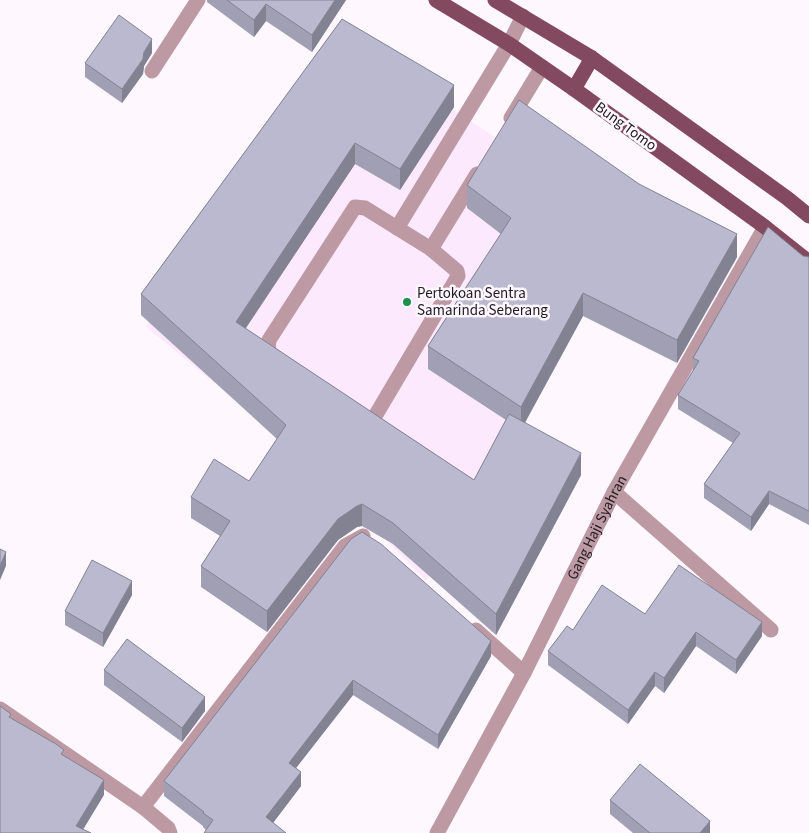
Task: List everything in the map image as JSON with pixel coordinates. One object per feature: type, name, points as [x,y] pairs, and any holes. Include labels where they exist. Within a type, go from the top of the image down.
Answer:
[{"type":"main road","name":"Bung Tomo","points":[[436,0],[509,44],[574,88],[765,226],[809,262]]},
{"type":"main road","points":[[495,0],[592,58],[787,198],[809,216]]},
{"type":"main road","points":[[574,88],[592,58]]},
{"type":"street","points":[[152,71],[198,0]]},
{"type":"street","points":[[397,228],[509,44],[523,16]]},
{"type":"street","points":[[502,133],[542,67]]},
{"type":"street","points":[[432,249],[487,158]]},
{"type":"street","points":[[286,366],[268,350],[269,340],[355,207],[365,208],[432,249],[457,271],[458,276],[375,426],[355,412]]},
{"type":"street","name":"Gang Haji Syahran","points":[[436,833],[524,673],[614,492],[765,226]]},
{"type":"street","points":[[614,492],[771,630]]},
{"type":"street","points":[[143,807],[345,546],[362,535],[378,546]]},
{"type":"street","points":[[466,621],[524,673]]},
{"type":"street","points":[[0,709],[143,807],[168,828],[170,833]]},
{"type":"shaded area","name":"Pertokoan Sentra Samarinda Seberang","points":[[340,34],[622,222],[426,581],[303,455],[146,327]]},
{"type":"building","points":[[227,0],[335,0],[312,35],[266,4],[254,20]]},
{"type":"building","points":[[119,15],[152,39],[144,52],[143,59],[122,89],[85,63]]},
{"type":"building","points":[[342,19],[454,85],[400,169],[355,143],[236,322],[474,480],[509,414],[581,453],[496,614],[393,523],[362,504],[338,519],[267,611],[201,566],[230,521],[191,497],[214,459],[249,481],[286,425],[141,294]]},
{"type":"building","points":[[519,100],[639,184],[737,234],[677,340],[583,293],[521,407],[428,346],[511,218],[467,185]]},
{"type":"building","points":[[768,227],[803,256],[809,257],[809,511],[769,491],[751,517],[704,484],[740,433],[678,395],[699,361],[693,358]]},
{"type":"building","points":[[362,532],[381,544],[491,641],[438,735],[353,680],[289,763],[301,772],[266,817],[286,833],[204,833],[213,820],[164,781],[351,539]]},
{"type":"building","points":[[0,549],[6,552],[0,566]]},
{"type":"building","points":[[92,560],[132,581],[103,633],[65,611]]},
{"type":"building","points":[[679,565],[762,622],[736,660],[696,632],[664,678],[655,672],[628,710],[548,651],[567,626],[573,630],[602,585],[645,614]]},
{"type":"building","points":[[127,639],[205,697],[182,728],[104,670]]},
{"type":"building","points":[[0,706],[11,714],[9,717],[64,750],[61,754],[104,780],[76,826],[91,833],[0,833]]},
{"type":"building","points":[[640,764],[710,821],[700,833],[650,833],[610,800]]},
{"type":"place","name":"Pertokoan Sentra Samarinda Seberang","points":[[407,302]]}]
